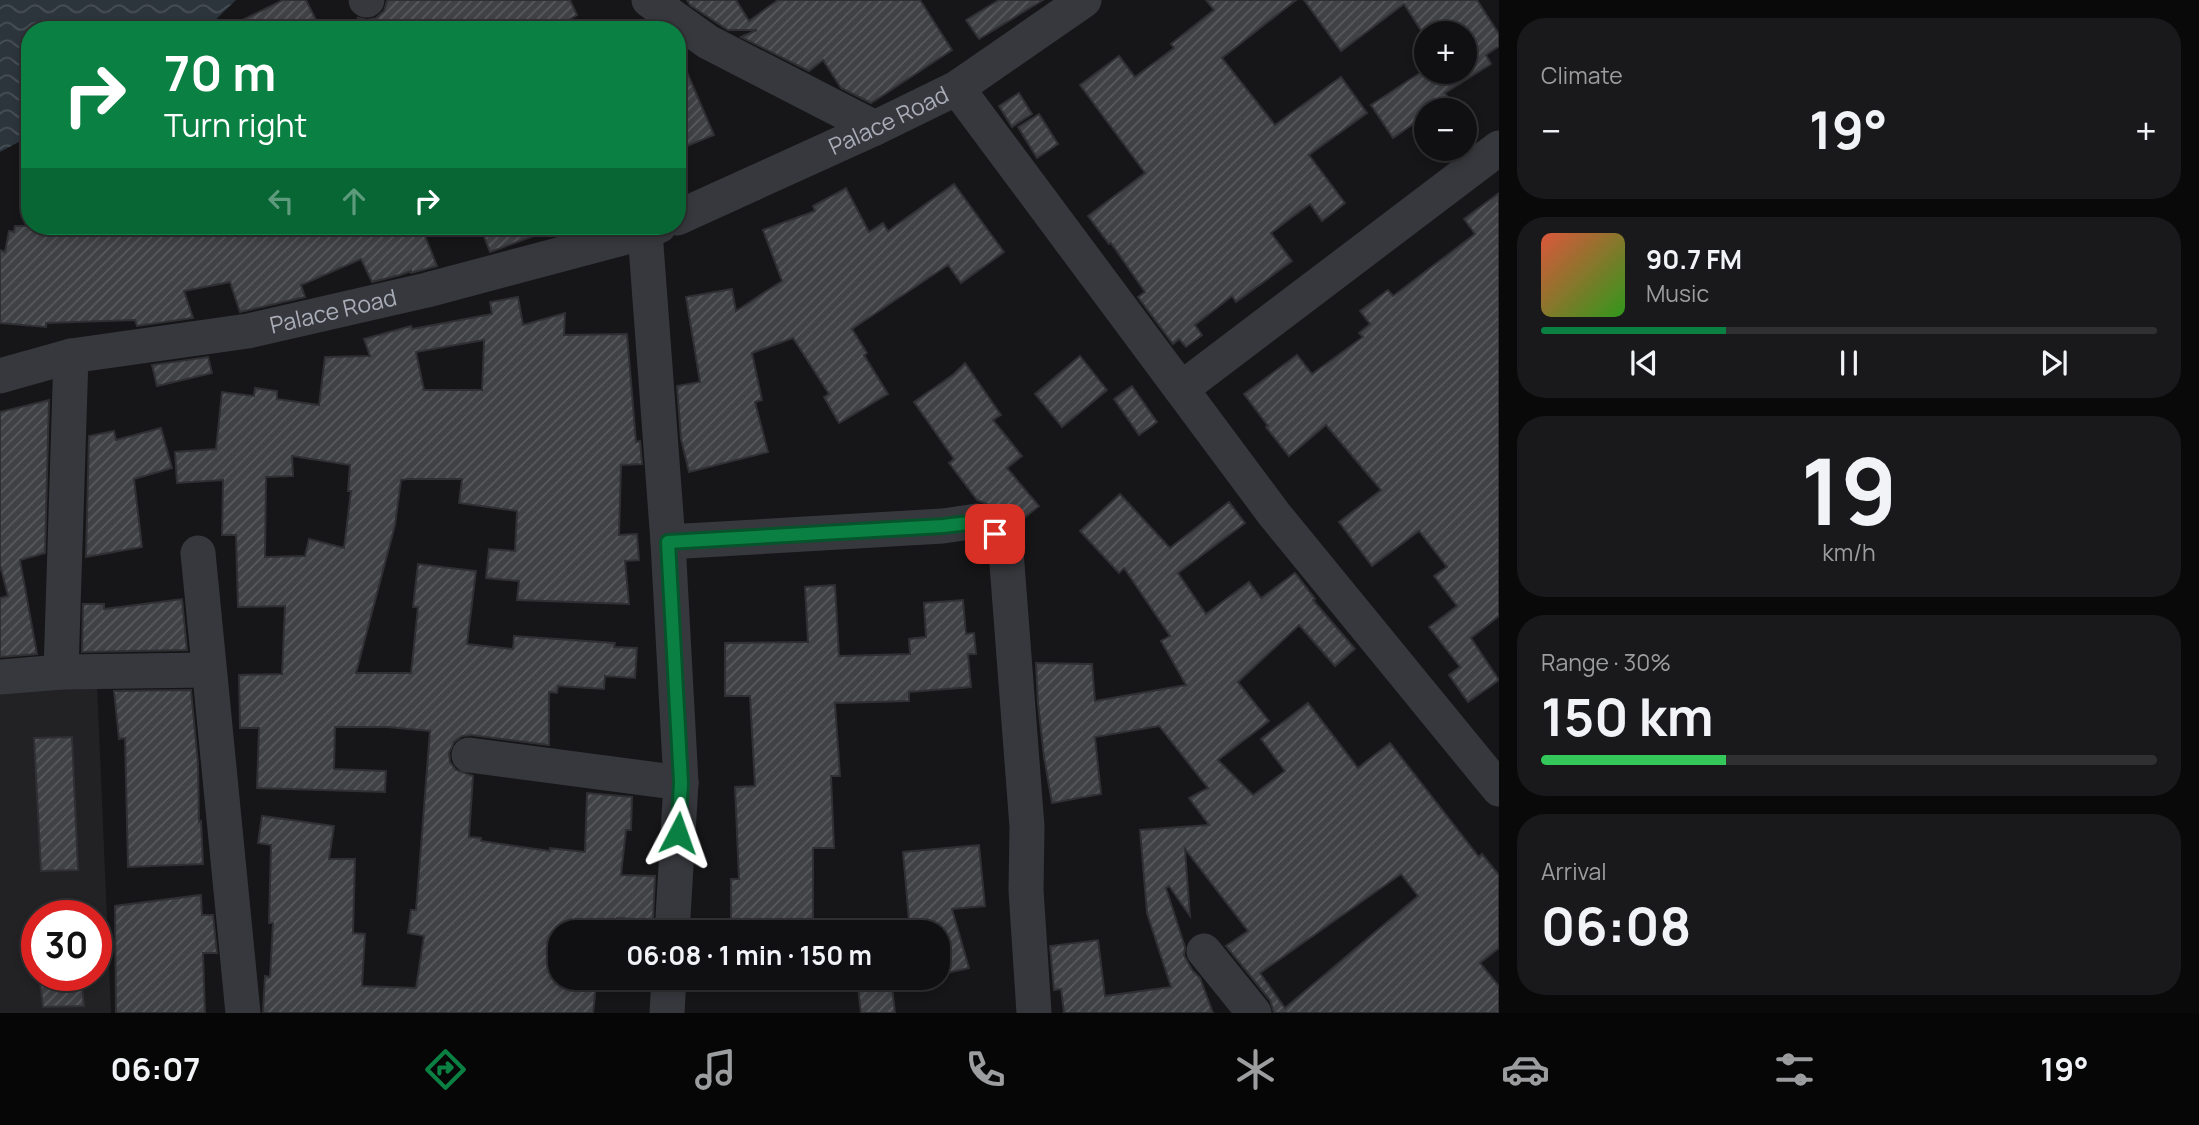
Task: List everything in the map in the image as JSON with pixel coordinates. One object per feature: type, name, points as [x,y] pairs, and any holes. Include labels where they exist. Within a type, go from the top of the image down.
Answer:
[{"type":"street","points":[[649,0],[679,21]]},
{"type":"street","name":"Palace Road","points":[[686,214],[957,88],[1084,0]]},
{"type":"street","points":[[686,26],[708,41],[875,128]]},
{"type":"street","points":[[957,88],[1274,514],[1499,789]]},
{"type":"street","points":[[1181,389],[1499,148]]},
{"type":"street","name":"Palace Road","points":[[0,376],[71,356],[248,331],[427,290],[630,235]]},
{"type":"street","points":[[652,235],[681,783],[673,920]]},
{"type":"street","points":[[61,672],[71,356]]},
{"type":"street","points":[[668,542],[977,522],[995,534],[1006,551],[1027,827],[1026,890],[1034,1013]]},
{"type":"street","points":[[198,553],[243,1013]]},
{"type":"street","points":[[0,677],[61,672],[208,670]]},
{"type":"street","points":[[469,755],[681,783]]},
{"type":"street","points":[[1204,951],[1254,1013]]},
{"type":"street","points":[[667,1013],[668,990]]},
{"type":"shaded area","points":[[97,683],[106,900],[21,900],[21,991],[110,991],[111,1013],[0,1013],[0,686]]},
{"type":"water","points":[[0,0],[236,0],[214,21],[21,21],[21,141],[0,152]]},
{"type":"building","points":[[283,0],[306,0],[316,21],[240,21]]},
{"type":"building","points":[[570,0],[577,15],[566,21],[359,21],[358,18],[376,18],[384,11],[387,1]]},
{"type":"building","points":[[687,0],[736,0],[749,21],[778,0],[920,0],[952,50],[871,103],[841,88],[823,60],[809,71],[741,37],[757,30],[728,30],[690,5]]},
{"type":"building","points":[[999,0],[1043,0],[979,39],[966,20]]},
{"type":"building","points":[[1206,0],[1296,0],[1222,58],[1275,125],[1341,77],[1367,113],[1309,155],[1345,203],[1322,221],[1310,204],[1271,233],[1292,261],[1236,302],[1232,296],[1195,325],[1202,335],[1186,347],[1179,339],[1173,344],[1138,297],[1145,292],[1111,243],[1109,244],[1088,216],[1145,173],[1080,85],[1119,56],[1135,77],[1174,48],[1171,44],[1214,10]]},
{"type":"building","points":[[1304,0],[1477,0],[1499,34],[1499,46],[1486,55],[1491,64],[1477,73],[1477,21],[1415,21],[1404,4],[1341,51]]},
{"type":"building","points":[[686,70],[714,135],[686,146]]},
{"type":"building","points":[[1414,77],[1414,84],[1459,84],[1445,93],[1448,98],[1414,98],[1414,123],[1393,138],[1371,105]]},
{"type":"building","points":[[1019,93],[1032,114],[1012,127],[999,106]]},
{"type":"building","points":[[1039,114],[1058,144],[1037,158],[1018,127]]},
{"type":"building","points":[[954,184],[1004,252],[961,283],[948,265],[852,329],[888,394],[839,423],[824,397],[829,394],[793,338],[752,353],[762,400],[755,402],[768,452],[689,472],[681,439],[677,386],[700,382],[686,297],[732,289],[736,311],[782,281],[763,230],[815,211],[813,206],[846,188],[869,232],[883,223],[888,231]]},
{"type":"building","points":[[1499,193],[1499,616],[1471,638],[1499,680],[1468,702],[1449,675],[1460,667],[1429,627],[1457,606],[1434,576],[1447,567],[1419,531],[1372,566],[1339,522],[1381,490],[1326,425],[1289,456],[1244,394],[1297,355],[1312,374],[1363,337],[1359,333],[1370,324],[1360,311],[1388,290],[1393,296],[1475,234],[1464,219]]},
{"type":"building","points":[[15,226],[21,226],[21,235],[425,235],[437,266],[372,282],[361,259],[301,285],[305,297],[240,312],[230,282],[184,291],[193,318],[137,326],[135,320],[46,323],[46,327],[0,323],[0,250],[5,252],[9,231],[14,232]]},
{"type":"building","points":[[483,235],[537,235],[490,252]]},
{"type":"building","points":[[518,297],[523,325],[565,313],[564,335],[627,334],[636,442],[640,441],[642,464],[621,465],[619,535],[637,534],[639,560],[625,561],[629,604],[517,600],[519,581],[486,578],[489,549],[515,551],[517,511],[459,503],[462,479],[401,480],[395,525],[356,673],[411,673],[418,607],[413,607],[418,564],[476,571],[467,644],[513,649],[514,636],[615,643],[614,647],[637,648],[635,678],[605,676],[604,689],[558,686],[557,693],[549,692],[549,745],[471,735],[462,736],[454,742],[449,753],[450,762],[456,770],[473,776],[469,837],[481,838],[481,841],[550,851],[550,848],[585,852],[587,793],[632,797],[631,830],[626,830],[621,875],[655,876],[653,920],[548,920],[548,990],[596,990],[593,1013],[263,1013],[265,976],[270,977],[273,923],[269,923],[271,845],[258,843],[262,816],[334,826],[329,859],[355,859],[353,933],[365,934],[362,986],[416,988],[424,936],[408,933],[411,910],[416,910],[430,731],[388,727],[335,727],[334,769],[386,771],[385,792],[257,788],[259,728],[240,728],[239,675],[282,674],[285,606],[238,607],[236,535],[222,535],[223,480],[177,483],[175,452],[216,449],[222,392],[254,396],[255,388],[277,391],[277,399],[319,405],[325,357],[370,356],[364,339],[411,326],[412,329],[492,314],[490,302]],"holes":[[[484,340],[482,390],[424,390],[416,352]],[[292,456],[350,465],[348,491],[351,491],[344,548],[309,539],[305,556],[265,557],[266,477],[293,476]]]},
{"type":"building","points":[[1080,356],[1107,390],[1062,427],[1035,394]]},
{"type":"building","points":[[208,357],[212,373],[157,386],[152,365]]},
{"type":"building","points":[[965,363],[1001,415],[993,420],[1022,456],[1007,468],[1039,506],[1014,526],[989,505],[977,500],[949,463],[954,459],[914,402]]},
{"type":"building","points":[[1132,386],[1157,422],[1139,435],[1114,399]]},
{"type":"building","points":[[49,400],[45,553],[20,560],[37,654],[0,657],[0,598],[8,596],[0,565],[0,412]]},
{"type":"building","points":[[161,428],[172,468],[134,479],[142,547],[86,557],[89,436],[114,431],[116,440]]},
{"type":"building","points":[[1120,494],[1170,548],[1229,502],[1245,523],[1178,573],[1206,614],[1249,582],[1261,598],[1295,573],[1315,599],[1313,600],[1355,649],[1335,666],[1299,625],[1238,682],[1269,721],[1218,760],[1253,795],[1285,771],[1261,739],[1308,703],[1358,768],[1390,743],[1479,857],[1482,854],[1499,875],[1499,948],[1480,963],[1499,986],[1499,1013],[1274,1013],[1270,1000],[1226,946],[1248,931],[1185,849],[1190,916],[1169,886],[1166,888],[1185,947],[1184,955],[1200,978],[1213,1013],[1064,1013],[1061,989],[1054,990],[1050,946],[1098,940],[1105,996],[1171,987],[1147,913],[1140,830],[1209,825],[1189,798],[1208,788],[1159,726],[1095,737],[1101,794],[1052,803],[1044,757],[1036,663],[1092,664],[1095,701],[1186,685],[1161,641],[1170,636],[1124,568],[1119,573],[1080,531]],"holes":[[[1401,874],[1418,896],[1285,1008],[1260,973]]]},
{"type":"building","points":[[835,585],[839,656],[910,654],[909,639],[926,637],[924,603],[963,600],[966,634],[974,633],[976,654],[968,654],[971,687],[909,692],[909,701],[835,703],[840,776],[831,776],[834,848],[813,848],[813,920],[731,920],[731,879],[739,879],[735,787],[755,786],[750,696],[725,696],[725,643],[808,642],[805,587]]},
{"type":"building","points":[[182,599],[187,650],[82,652],[83,604],[104,604],[104,609]]},
{"type":"building","points":[[191,690],[203,864],[128,867],[125,738],[119,739],[114,691]]},
{"type":"building","points":[[72,737],[78,870],[41,871],[34,738]]},
{"type":"building","points":[[979,845],[985,906],[952,909],[969,968],[950,972],[950,920],[909,920],[903,852]]},
{"type":"building","points":[[201,895],[202,915],[213,915],[217,953],[203,953],[205,1013],[116,1013],[115,906]]},
{"type":"building","points":[[858,990],[892,990],[895,1013],[861,1013]]},
{"type":"building","points":[[41,991],[83,991],[84,1006],[43,1007]]},
{"type":"route","points":[[678,833],[681,783],[668,542],[977,522],[995,534]]}]
